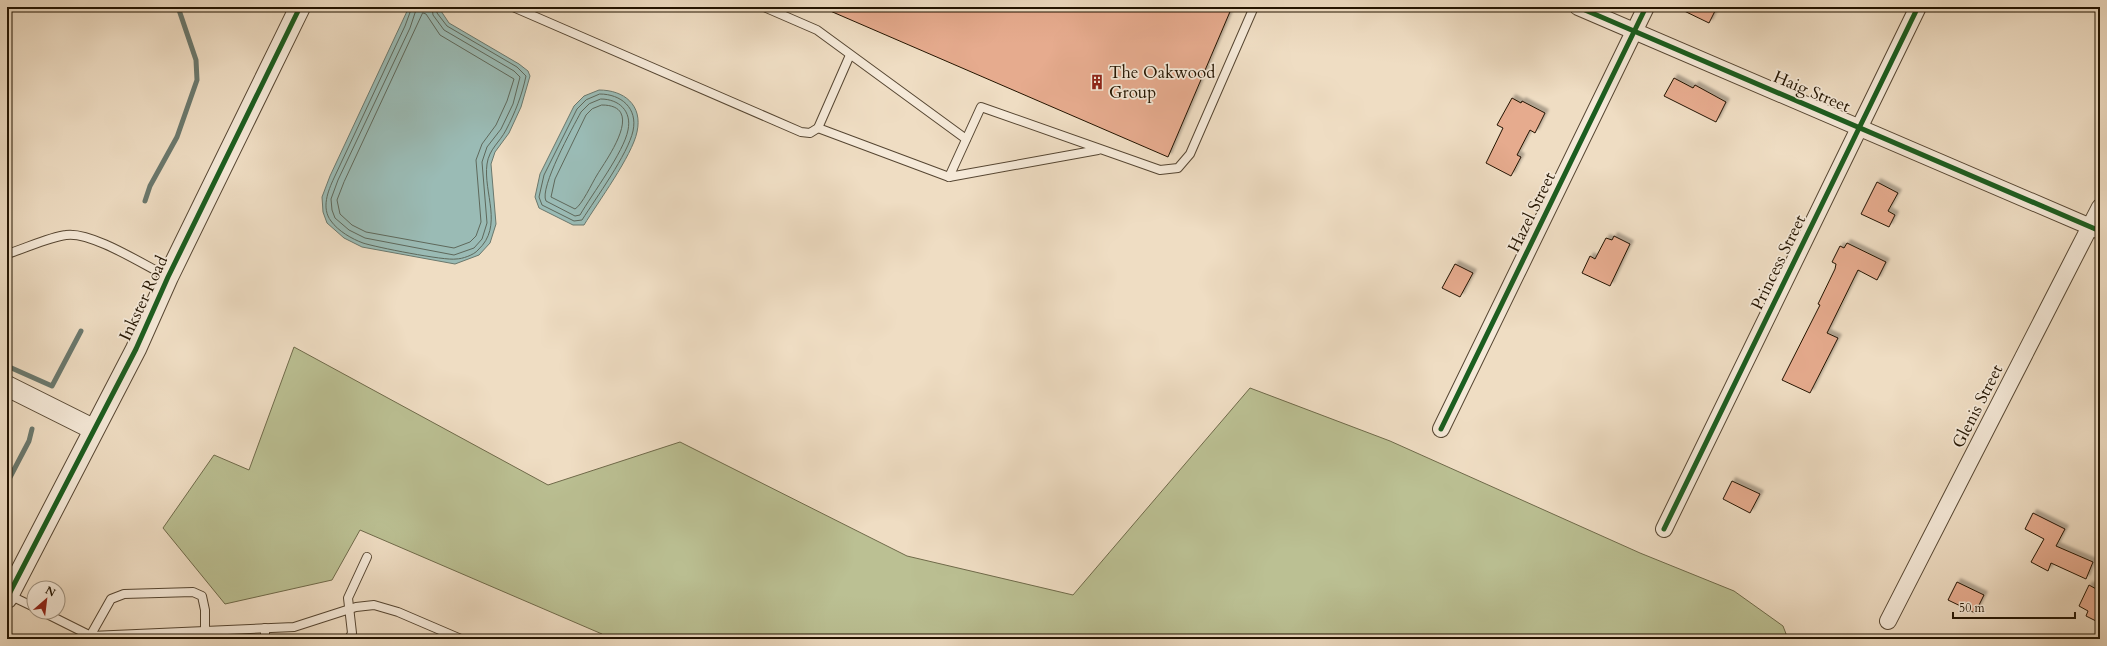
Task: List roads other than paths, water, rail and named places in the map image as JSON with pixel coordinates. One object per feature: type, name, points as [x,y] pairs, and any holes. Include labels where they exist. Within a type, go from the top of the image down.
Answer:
[{"type":"street","name":"Inkster Road","points":[[8,596],[93,429],[136,349],[168,277],[300,7]]},
{"type":"street","name":"Haig Street","points":[[1578,7],[1859,126],[2095,229]]},
{"type":"street","name":"Hazel Street","points":[[1441,430],[1646,7]]},
{"type":"street","name":"Princess Street","points":[[1664,529],[1918,7]]},
{"type":"street","name":"Glenis Street","points":[[1888,621],[2095,229],[2100,207]]},
{"type":"street","points":[[7,386],[93,429]]},
{"type":"lane","points":[[513,7],[801,132],[810,132],[818,128],[850,55]]},
{"type":"lane","points":[[764,7],[817,30],[966,139]]},
{"type":"lane","points":[[949,176],[981,107],[1099,150],[1160,170],[1178,168],[1190,154],[1254,7]]},
{"type":"lane","points":[[818,128],[949,176],[1099,150]]},
{"type":"lane","points":[[7,254],[66,235],[81,236],[96,240],[168,277]]},
{"type":"lane","points":[[349,639],[352,633],[348,610],[348,598],[367,558]]},
{"type":"lane","points":[[90,637],[111,599],[124,594],[193,592],[202,596],[205,631]]},
{"type":"lane","points":[[8,596],[26,604]]},
{"type":"lane","points":[[58,620],[90,637],[294,627],[348,610],[374,605],[398,612],[461,639]]},
{"type":"lane","points":[[265,628],[265,639]]},
{"type":"water","points":[[409,7],[440,7],[449,23],[519,64],[528,71],[530,76],[521,107],[509,133],[495,152],[491,164],[496,224],[490,243],[479,255],[455,264],[362,247],[344,238],[327,223],[323,212],[322,197],[330,176]]},
{"type":"water","points":[[599,90],[616,93],[624,96],[630,101],[637,114],[637,132],[634,142],[622,166],[584,225],[573,225],[539,208],[535,197],[540,174],[574,106],[584,96]]},
{"type":"waterway","points":[[145,201],[150,186],[177,137],[197,80],[196,60],[178,7]]},
{"type":"waterway","points":[[7,366],[52,386],[81,331]]},
{"type":"waterway","points":[[7,483],[29,441],[32,429]]},
{"type":"place","name":"The Oakwood Group","points":[[1097,82]]}]
